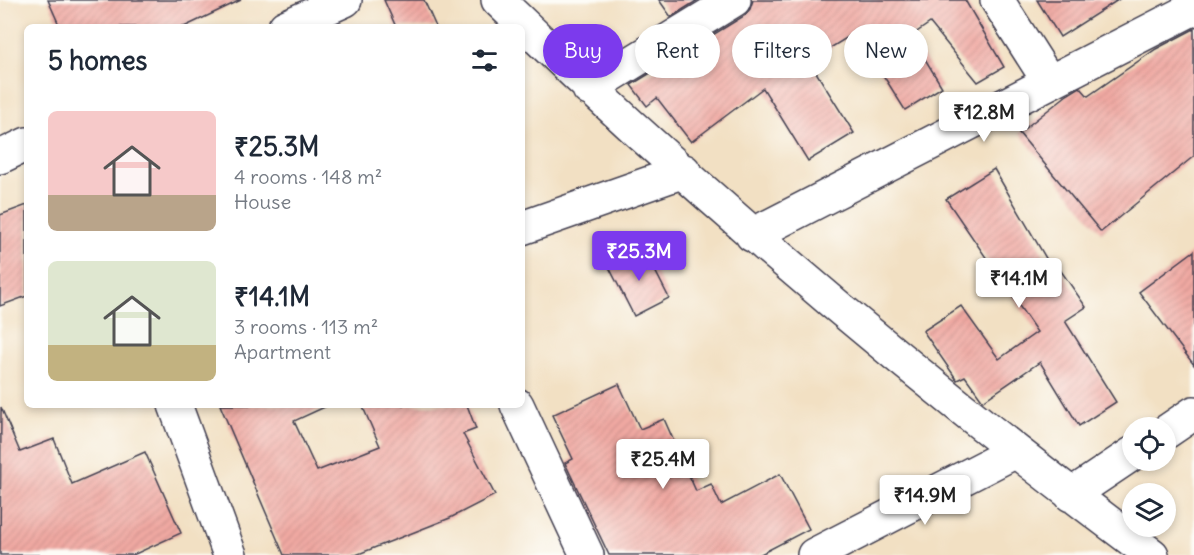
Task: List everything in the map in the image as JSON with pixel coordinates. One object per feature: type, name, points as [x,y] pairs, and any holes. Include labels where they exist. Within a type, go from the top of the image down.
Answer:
[{"type":"street","points":[[292,24],[345,0]]},
{"type":"street","points":[[498,0],[523,24]]},
{"type":"street","points":[[589,89],[734,0]]},
{"type":"street","points":[[997,0],[1048,80]]},
{"type":"street","points":[[752,235],[1048,80],[1194,8]]},
{"type":"street","points":[[525,26],[589,89],[684,171],[752,235],[1014,452],[1152,555]]},
{"type":"street","points":[[0,157],[24,145]]},
{"type":"street","points":[[525,227],[684,171]]},
{"type":"street","points":[[176,408],[230,555]]},
{"type":"street","points":[[518,408],[587,555]]},
{"type":"street","points":[[1176,425],[1194,413]]},
{"type":"street","points":[[814,555],[1014,452]]},
{"type":"street","points":[[1071,495],[1122,461]]},
{"type":"building","points":[[48,0],[241,0],[190,24],[59,24]]},
{"type":"building","points":[[384,0],[424,0],[435,24],[395,24]]},
{"type":"building","points":[[659,0],[698,0],[671,17]]},
{"type":"building","points":[[753,0],[965,0],[1004,67],[978,82],[930,23],[844,24],[844,39],[832,47],[832,24],[732,24],[732,78],[820,78],[854,133],[808,161],[763,88],[691,142],[657,98],[647,106],[631,85],[642,78],[720,78],[720,31],[744,16]]},
{"type":"building","points":[[1037,0],[1118,0],[1060,37]]},
{"type":"building","points":[[1194,29],[1194,156],[1101,232],[1019,133],[1080,87],[1088,96],[1156,49]]},
{"type":"building","points":[[928,64],[942,87],[905,110],[885,78],[928,78]]},
{"type":"building","points":[[994,169],[1054,272],[1059,268],[1086,307],[1065,321],[1116,402],[1079,426],[1040,362],[983,401],[965,376],[957,380],[923,331],[961,306],[999,359],[1037,332],[946,199]]},
{"type":"building","points":[[24,206],[24,297],[0,306],[0,215]]},
{"type":"building","points":[[644,249],[669,298],[634,316],[609,267]]},
{"type":"building","points":[[1194,251],[1194,365],[1139,292]]},
{"type":"building","points":[[619,384],[640,429],[664,419],[696,491],[711,484],[721,505],[780,474],[809,529],[759,555],[609,555],[565,463],[573,459],[552,415]]},
{"type":"building","points":[[1,407],[20,452],[54,439],[72,484],[145,452],[181,533],[133,555],[0,555]]},
{"type":"building","points":[[221,408],[322,408],[294,421],[317,471],[380,446],[363,408],[468,408],[476,429],[463,434],[495,495],[450,518],[356,555],[284,555]]}]
